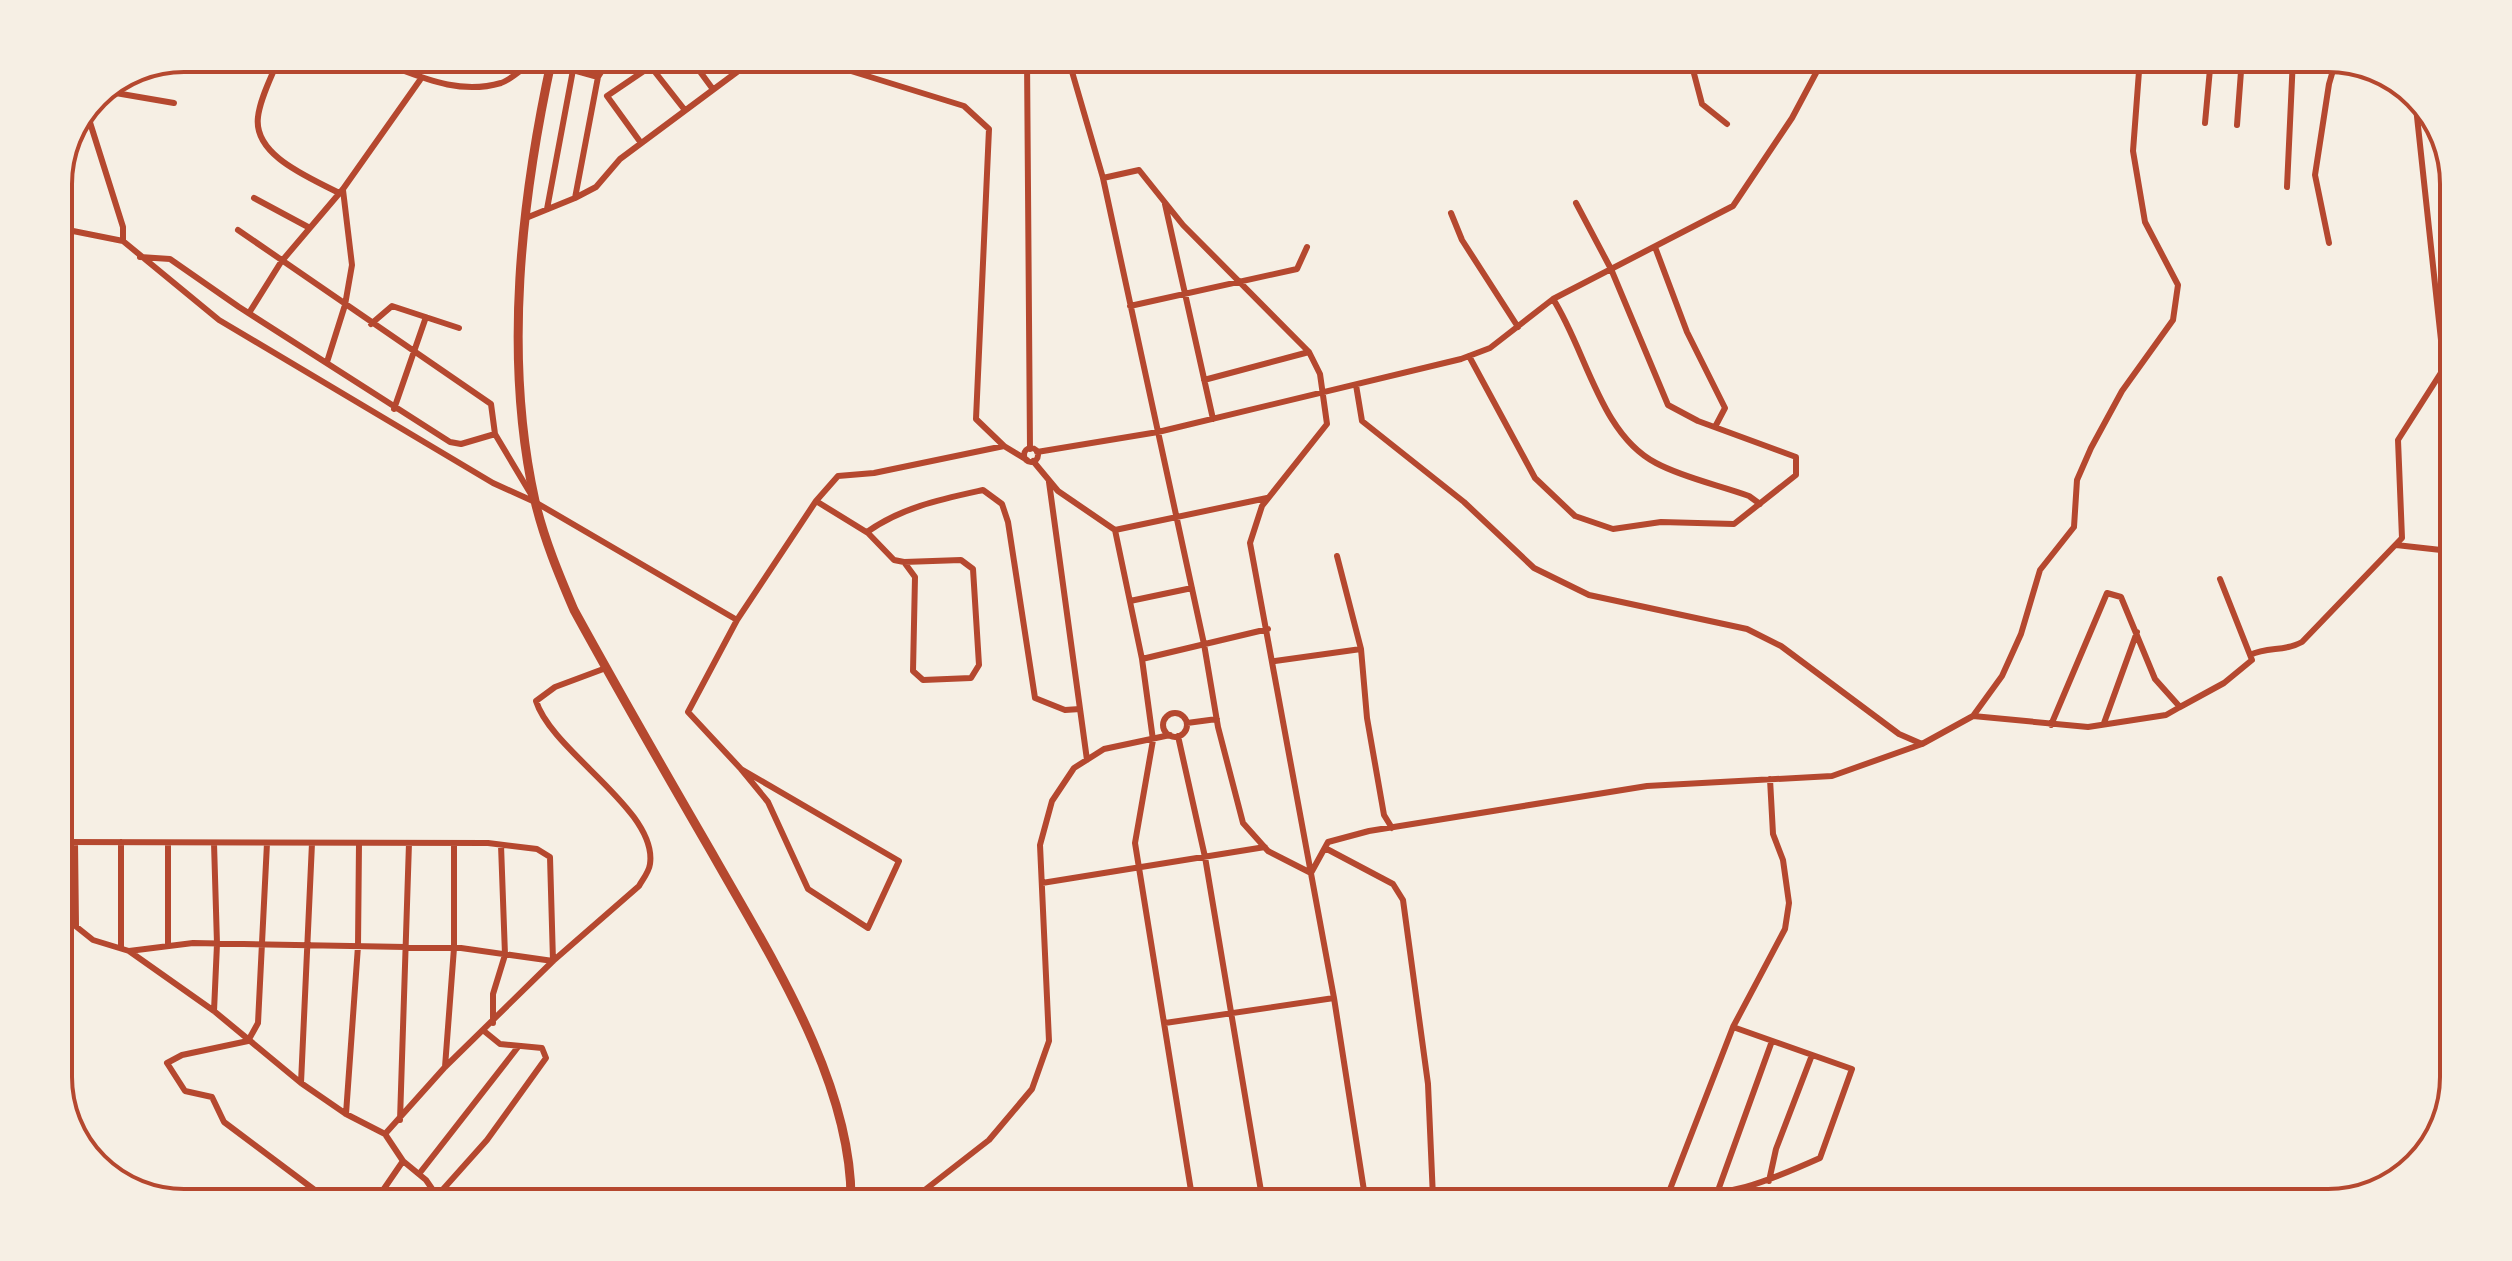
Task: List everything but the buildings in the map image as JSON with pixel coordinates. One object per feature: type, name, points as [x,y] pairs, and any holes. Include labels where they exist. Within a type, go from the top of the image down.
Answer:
[{"type":"main road","points":[[549,72],[526,218],[519,353],[526,447],[535,502],[553,561],[574,610],[804,1018],[839,1124],[852,1189]]},
{"type":"street","points":[[274,72],[258,114],[258,130],[277,158],[341,191]]},
{"type":"street","points":[[405,72],[420,80],[461,86],[502,82],[517,72]]},
{"type":"street","points":[[547,209],[573,72]]},
{"type":"street","points":[[580,72],[598,77]]},
{"type":"street","points":[[575,198],[601,72]]},
{"type":"street","points":[[641,143],[607,96],[643,72]]},
{"type":"street","points":[[655,72],[684,109]]},
{"type":"street","points":[[700,72],[712,88]]},
{"type":"street","points":[[526,218],[596,187],[620,159],[736,72]]},
{"type":"street","points":[[854,72],[964,106],[989,129],[976,419],[1004,446],[1030,461]]},
{"type":"street","points":[[1027,72],[1033,450],[1030,461]]},
{"type":"street","points":[[1072,72],[1103,178],[1204,644],[1217,719],[1243,823],[1265,847],[1311,873]]},
{"type":"street","points":[[1694,72],[1702,104],[1727,124]]},
{"type":"street","points":[[1191,1189],[1135,843],[1153,740],[1142,659],[1115,530],[1049,480],[1025,453],[1158,432],[1356,385],[1490,348],[1553,299],[1733,206],[1792,118],[1816,72]]},
{"type":"street","points":[[1311,873],[1328,842],[1392,828],[1647,786],[1832,776],[1922,744],[1973,716],[2002,676],[2021,634],[2040,570],[2074,527],[2077,480],[2091,448],[2122,391],[2173,320],[2178,285],[2145,222],[2133,151],[2139,72]]},
{"type":"street","points":[[2205,123],[2210,72]]},
{"type":"street","points":[[2237,125],[2241,72]]},
{"type":"street","points":[[2287,187],[2292,72]]},
{"type":"street","points":[[2329,243],[2315,175],[2332,72]]},
{"type":"street","points":[[249,313],[281,262],[341,191],[420,80]]},
{"type":"street","points":[[119,94],[174,103]]},
{"type":"street","points":[[2417,117],[2440,331]]},
{"type":"street","points":[[90,124],[123,227],[123,241]]},
{"type":"street","points":[[1103,178],[1139,170],[1164,202],[1309,352],[1320,374],[1327,424],[1267,498],[1250,543],[1275,661],[1364,1189]]},
{"type":"street","points":[[327,362],[345,305],[352,265],[341,191]]},
{"type":"street","points":[[254,198],[308,227]]},
{"type":"street","points":[[1164,202],[1213,419]]},
{"type":"street","points":[[1469,356],[1535,478],[1575,516],[1613,529],[1661,522],[1734,524],[1796,475],[1796,457],[1715,427],[1668,405],[1611,269],[1576,203]]},
{"type":"street","points":[[1451,213],[1462,240],[1518,327]]},
{"type":"street","points":[[238,230],[491,404],[495,434],[535,502]]},
{"type":"street","points":[[72,231],[123,241],[219,320],[493,483],[535,502],[737,620]]},
{"type":"street","points":[[1130,306],[1297,269],[1307,247]]},
{"type":"street","points":[[1655,247],[1687,332],[1725,408],[1715,427]]},
{"type":"street","points":[[140,257],[170,259],[394,409],[450,442],[461,444],[495,434]]},
{"type":"street","points":[[1553,299],[1572,328],[1611,422],[1636,448],[1655,463],[1749,496],[1760,504]]},
{"type":"street","points":[[371,324],[392,306],[459,328]]},
{"type":"street","points":[[394,409],[426,317]]},
{"type":"street","points":[[1204,380],[1309,352]]},
{"type":"street","points":[[2250,655],[2262,649],[2288,650],[2302,642],[2402,538],[2398,440],[2440,374]]},
{"type":"street","points":[[1356,385],[1362,421],[1464,502],[1534,568],[1589,595],[1747,629],[1781,646],[1899,734],[1922,744]]},
{"type":"street","points":[[741,769],[899,861],[868,928],[808,889],[768,802],[688,712],[737,620],[816,501],[838,476],[859,471],[874,473],[1004,446]]},
{"type":"street","points":[[1049,480],[1087,760]]},
{"type":"street","points":[[867,532],[884,520],[924,503],[983,490],[1002,504],[1008,522],[1035,698],[1065,710],[1080,709]]},
{"type":"street","points":[[1115,530],[1267,498]]},
{"type":"street","points":[[816,501],[867,532],[894,560],[961,560],[973,569],[979,665],[971,678],[923,680],[913,671],[915,577],[904,562]]},
{"type":"street","points":[[2396,545],[2440,550]]},
{"type":"street","points":[[1337,556],[1361,649],[1367,718],[1384,815],[1392,828]]},
{"type":"street","points":[[1973,716],[2088,727],[2166,715],[2224,683],[2252,660],[2220,579]]},
{"type":"street","points":[[1130,601],[1192,588]]},
{"type":"street","points":[[2051,725],[2107,593],[2121,597],[2155,679],[2180,707]]},
{"type":"street","points":[[1142,659],[1268,629]]},
{"type":"street","points":[[2104,723],[2137,632]]},
{"type":"street","points":[[1275,661],[1361,649]]},
{"type":"street","points":[[385,1134],[445,1067],[553,961],[639,886],[651,861],[641,829],[610,789],[552,731],[542,718],[536,701],[555,687],[606,668]]},
{"type":"street","points":[[926,1189],[989,1140],[1032,1089],[1049,1041],[1040,845],[1052,801],[1074,768],[1104,749],[1174,736],[1186,730],[1187,723],[1181,714],[1170,714],[1163,723],[1174,736],[1205,857],[1261,1189]]},
{"type":"street","points":[[1187,723],[1217,719]]},
{"type":"street","points":[[1668,1189],[1733,1027],[1785,929],[1789,903],[1783,860],[1773,834],[1770,779]]},
{"type":"street","points":[[76,926],[75,842],[501,845],[537,849],[550,857],[553,961]]},
{"type":"street","points":[[121,842],[121,948]]},
{"type":"street","points":[[168,843],[168,946]]},
{"type":"street","points":[[214,843],[217,944],[214,1011]]},
{"type":"street","points":[[267,843],[258,1023],[248,1041],[182,1055],[167,1063],[185,1091],[212,1097],[224,1122],[313,1189]]},
{"type":"street","points":[[301,1083],[312,843]]},
{"type":"street","points":[[346,1114],[358,946],[359,843]]},
{"type":"street","points":[[400,1120],[409,843]]},
{"type":"street","points":[[445,1067],[454,948],[454,843]]},
{"type":"street","points":[[493,1023],[493,994],[505,955],[501,845]]},
{"type":"street","points":[[1042,883],[1265,847]]},
{"type":"street","points":[[1325,848],[1393,884],[1403,900],[1428,1084],[1434,1189]]},
{"type":"street","points":[[72,923],[93,940],[129,951],[214,1011],[301,1083],[346,1114],[385,1134],[403,1161],[419,1174],[429,1189]]},
{"type":"street","points":[[129,951],[217,944],[454,948],[553,961]]},
{"type":"street","points":[[1165,1023],[1334,998]]},
{"type":"street","points":[[1733,1027],[1852,1069],[1820,1158],[1769,1181],[1741,1189]]},
{"type":"street","points":[[445,1189],[487,1140],[546,1058],[542,1048],[500,1044],[484,1031]]},
{"type":"street","points":[[1719,1189],[1772,1041]]},
{"type":"street","points":[[419,1174],[518,1047]]},
{"type":"street","points":[[1769,1181],[1776,1149],[1812,1055]]},
{"type":"street","points":[[384,1189],[403,1161]]}]
